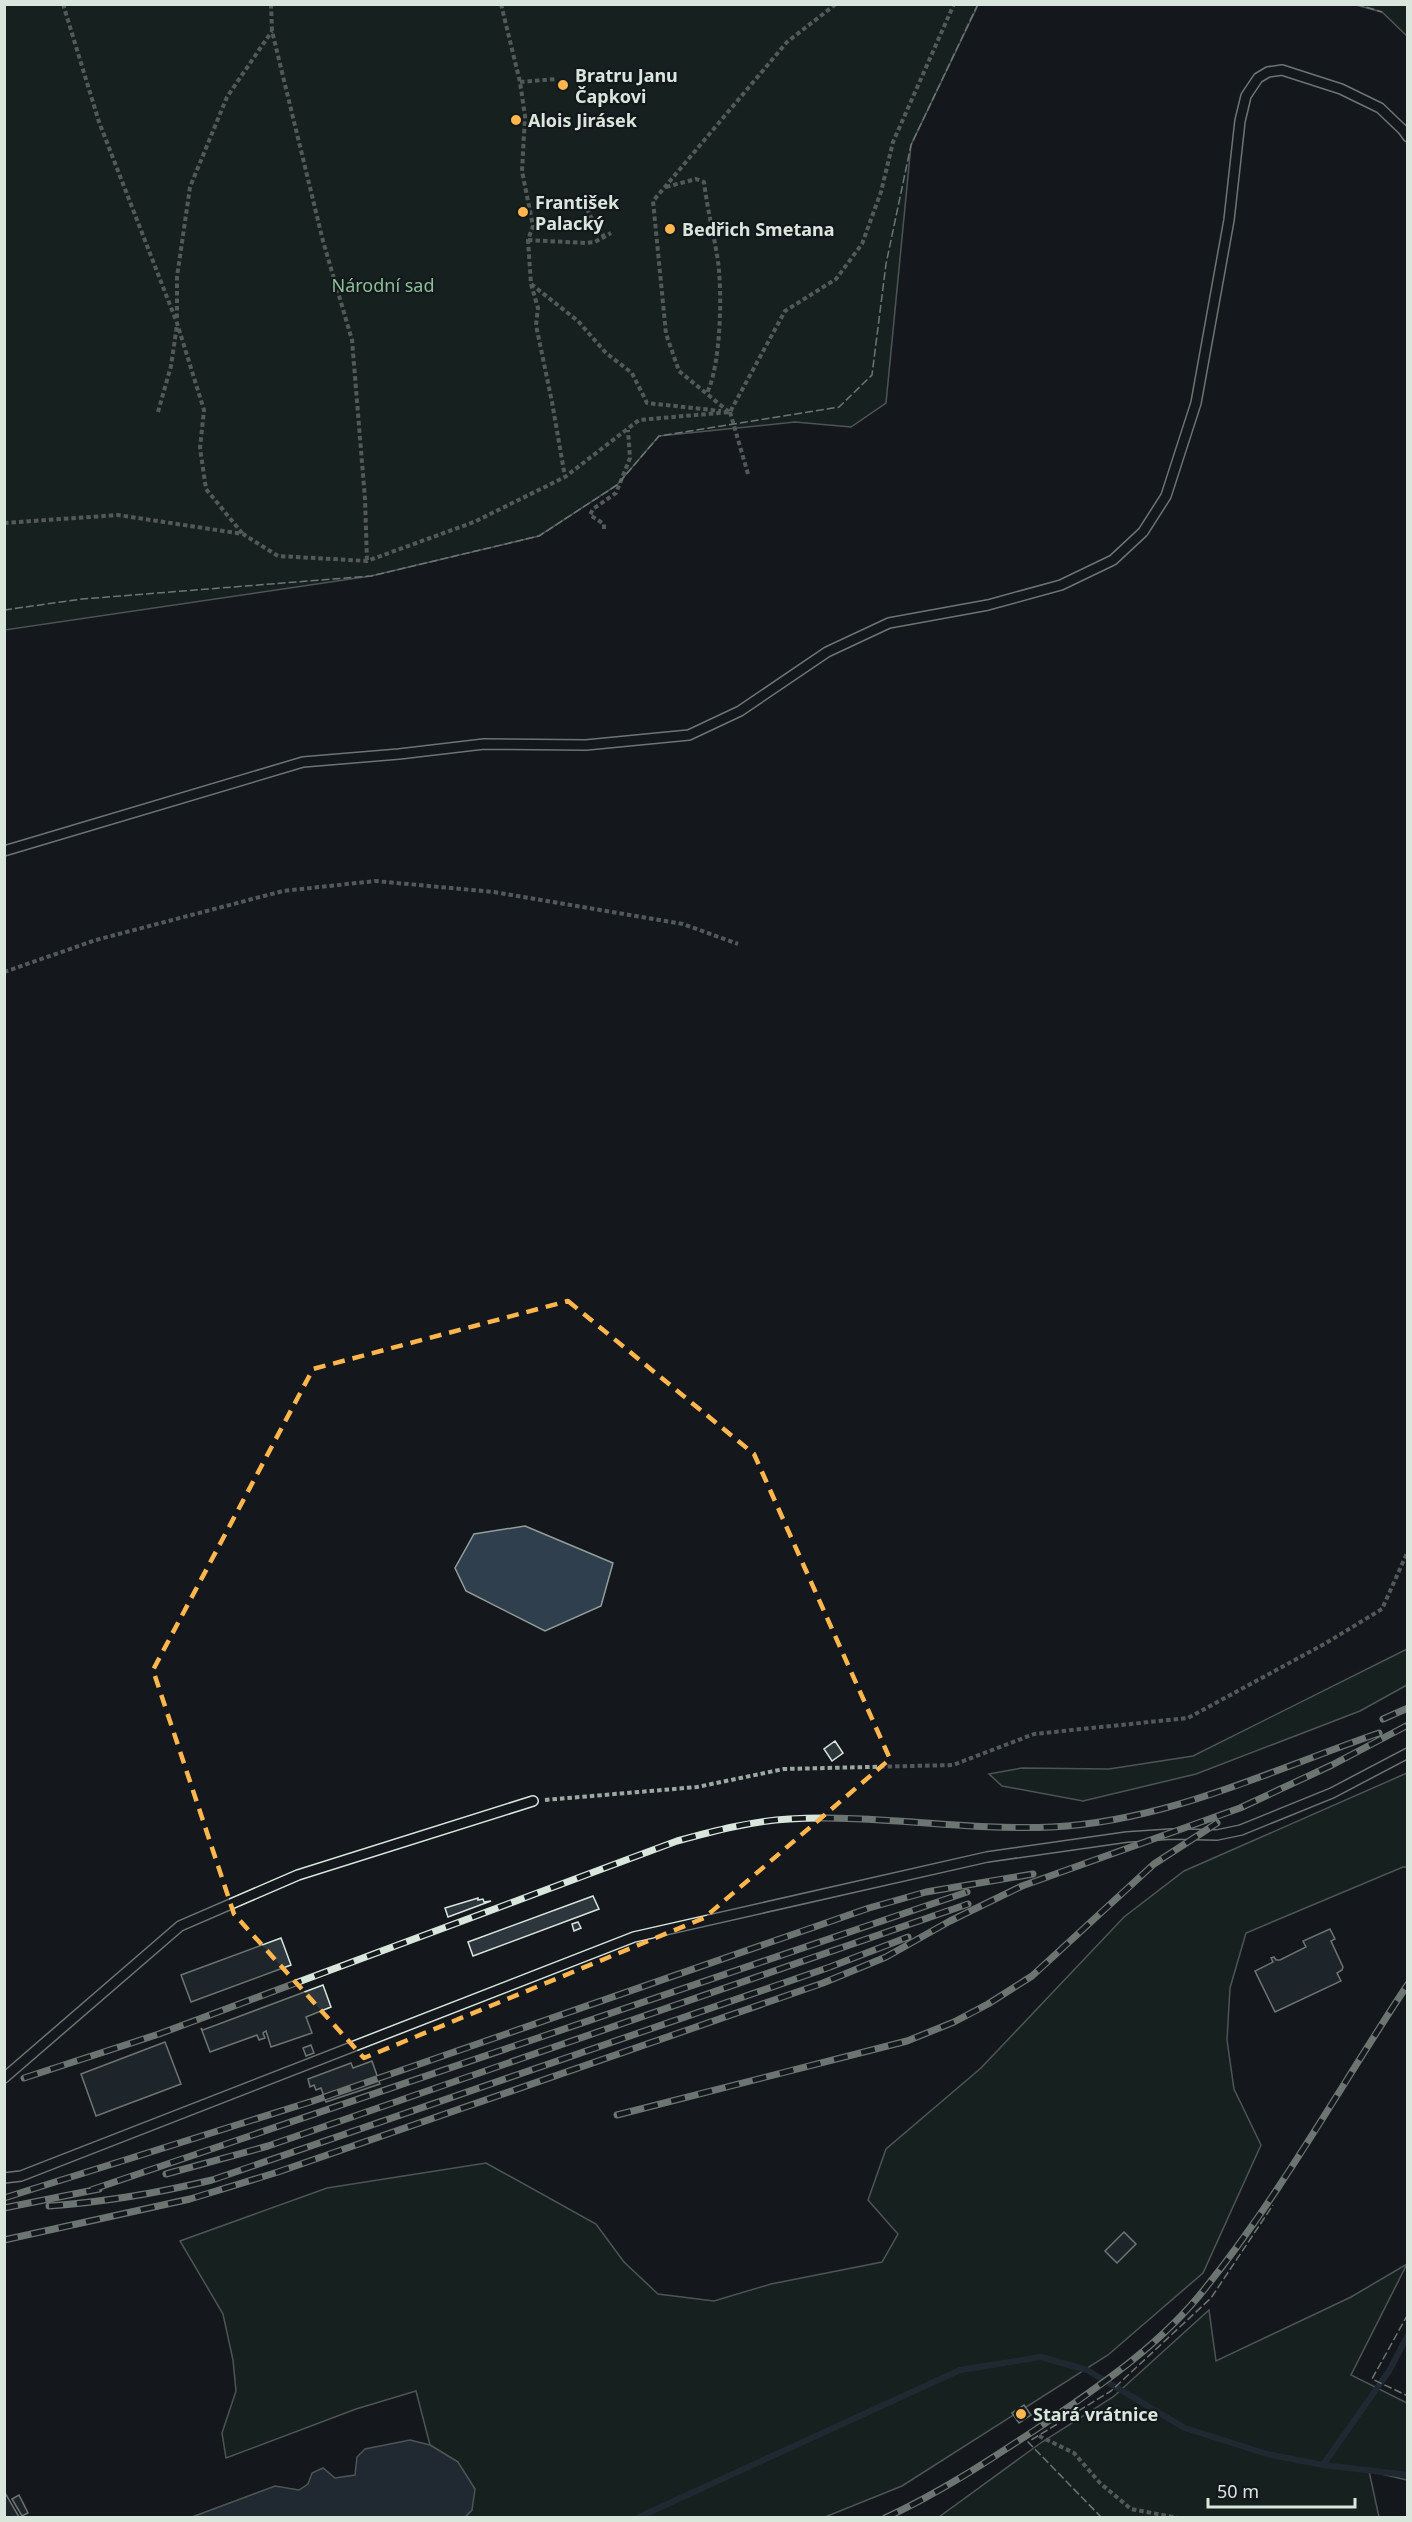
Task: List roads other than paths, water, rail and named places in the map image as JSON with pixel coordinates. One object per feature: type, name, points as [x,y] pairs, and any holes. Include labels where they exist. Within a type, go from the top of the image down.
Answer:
[{"type":"lane","points":[[4,851],[303,762],[484,744],[586,746],[689,735],[740,711],[827,652],[890,623],[988,605],[1061,585],[1113,560],[1143,532],[1166,496],[1196,403],[1229,220],[1240,121],[1246,96],[1258,78],[1268,72],[1282,70],[1341,89],[1380,108],[1404,130],[1407,137]]},
{"type":"lane","points":[[4,2178],[21,2176],[634,1936],[987,1857],[1127,1837],[1172,1833],[1217,1835],[1240,1830],[1332,1792],[1407,1753]]},
{"type":"lane","points":[[4,2078],[180,1926],[298,1875],[533,1801]]},
{"type":"water","points":[[525,1526],[613,1563],[601,1606],[545,1631],[466,1591],[455,1568],[474,1534]]},
{"type":"water","points":[[410,2440],[430,2445],[458,2462],[475,2489],[472,2510],[465,2517],[192,2517],[275,2486],[299,2490],[308,2484],[312,2473],[323,2468],[335,2478],[355,2475],[357,2457],[365,2449]]},
{"type":"waterway","points":[[1323,2465],[1389,2371],[1408,2335]]},
{"type":"waterway","points":[[637,2518],[960,2370],[1041,2357],[1087,2370],[1185,2428],[1267,2454],[1323,2465],[1408,2475]]},
{"type":"railway","points":[[1383,1719],[1408,1708]]},
{"type":"railway","points":[[4,2240],[190,2199],[278,2172],[823,1983],[886,1957],[950,1921],[1022,1886],[1240,1808],[1332,1765],[1408,1725]]},
{"type":"railway","points":[[24,2078],[159,2034],[677,1841],[733,1827],[789,1819],[854,1819],[1019,1828],[1095,1823],[1137,1815],[1219,1792],[1379,1733]]},
{"type":"railway","points":[[617,2115],[907,2041],[954,2022],[1032,1976],[1154,1864],[1217,1823]]},
{"type":"railway","points":[[4,2198],[313,2101],[869,1908],[926,1892],[1033,1874]]},
{"type":"railway","points":[[91,2190],[967,1892]]},
{"type":"railway","points":[[166,2174],[268,2146],[968,1904]]},
{"type":"railway","points":[[49,2206],[131,2196],[212,2180],[830,1967],[908,1937]]},
{"type":"railway","points":[[885,2518],[945,2487],[1041,2426],[1108,2379],[1171,2327],[1207,2286],[1261,2213],[1408,1984]]},
{"type":"railway","points":[[4,2208],[99,2189]]},
{"type":"place","name":"Bratru Janu Čapkovi","points":[[563,85]]},
{"type":"place","name":"Alois Jirásek","points":[[516,120]]},
{"type":"place","name":"František Palacký","points":[[523,212]]},
{"type":"place","name":"Bedřich Smetana","points":[[670,229]]},
{"type":"place","name":"Stará vrátnice","points":[[1021,2414]]},
{"type":"park label","name":"Národní sad","points":[[383,285]]}]
